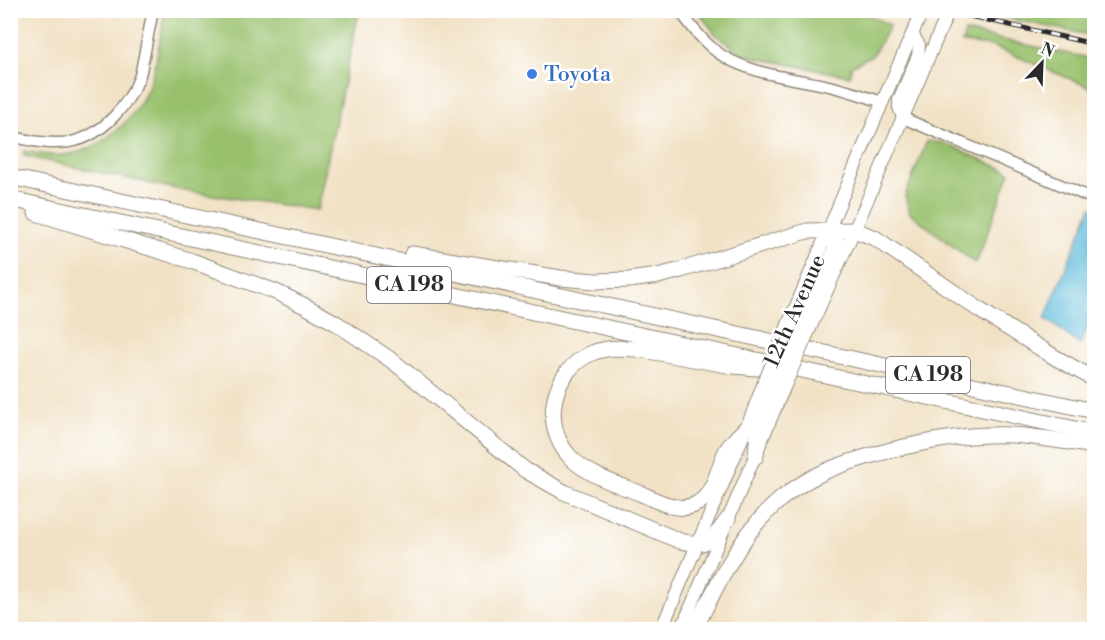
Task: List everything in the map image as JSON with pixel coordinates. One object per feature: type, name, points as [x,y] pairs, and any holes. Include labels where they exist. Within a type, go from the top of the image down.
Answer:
[{"type":"highway","name":"CA 198","points":[[10,177],[1095,411]]},
{"type":"highway","name":"CA 198","points":[[10,199],[1095,433]]},
{"type":"highway","points":[[10,205],[192,261],[276,292],[305,306],[336,323],[394,362],[525,470],[564,492],[680,541],[697,544],[706,543],[717,534],[728,519]]},
{"type":"highway","points":[[232,224],[560,278],[596,281],[658,276],[807,231],[855,230],[875,237],[991,317],[1056,358],[1095,379]]},
{"type":"highway","points":[[756,456],[758,428],[801,323],[835,250],[836,239],[829,230]]},
{"type":"highway","points":[[747,427],[727,449],[708,494],[701,502],[685,508],[661,503],[578,465],[568,455],[557,437],[553,407],[558,388],[573,365],[591,353],[611,348],[637,349],[733,366],[808,371]]},
{"type":"highway","points":[[694,630],[752,528],[766,512],[796,487],[832,467],[921,443],[964,436],[1011,435],[1095,446]]},
{"type":"main road","name":"12th Avenue","points":[[829,230],[923,10]]},
{"type":"main road","name":"12th Avenue","points":[[801,323],[855,230],[948,10]]},
{"type":"main road","points":[[903,118],[899,100],[918,56],[919,45],[912,34]]},
{"type":"main road","name":"12th Avenue","points":[[661,630],[747,427],[774,388]]},
{"type":"main road","points":[[681,630],[756,456]]},
{"type":"street","points":[[10,136],[32,141],[75,141],[108,122],[123,106],[140,77],[153,10]]},
{"type":"street","points":[[679,10],[704,41],[732,61],[764,72],[831,86],[882,102]]},
{"type":"street","points":[[903,118],[1095,199]]},
{"type":"green space","points":[[165,11],[359,11],[317,210],[185,191],[23,156],[24,151],[58,155],[81,151],[101,141],[129,118],[142,100],[151,80]]},
{"type":"green space","points":[[698,11],[859,11],[890,25],[873,55],[851,66],[850,76],[756,58],[740,52],[716,35]]},
{"type":"green space","points":[[970,11],[1094,11],[1094,36]]},
{"type":"green space","points":[[965,32],[1094,59],[1094,89],[992,46],[962,43]]},
{"type":"green space","points":[[927,141],[944,143],[1010,172],[976,264],[910,213],[905,196]]},
{"type":"water","points":[[1091,207],[1094,209],[1094,310],[1080,345],[1045,318]]},
{"type":"railway","points":[[943,10],[1094,44]]},
{"type":"place","name":"Toyota","points":[[532,74]]}]
